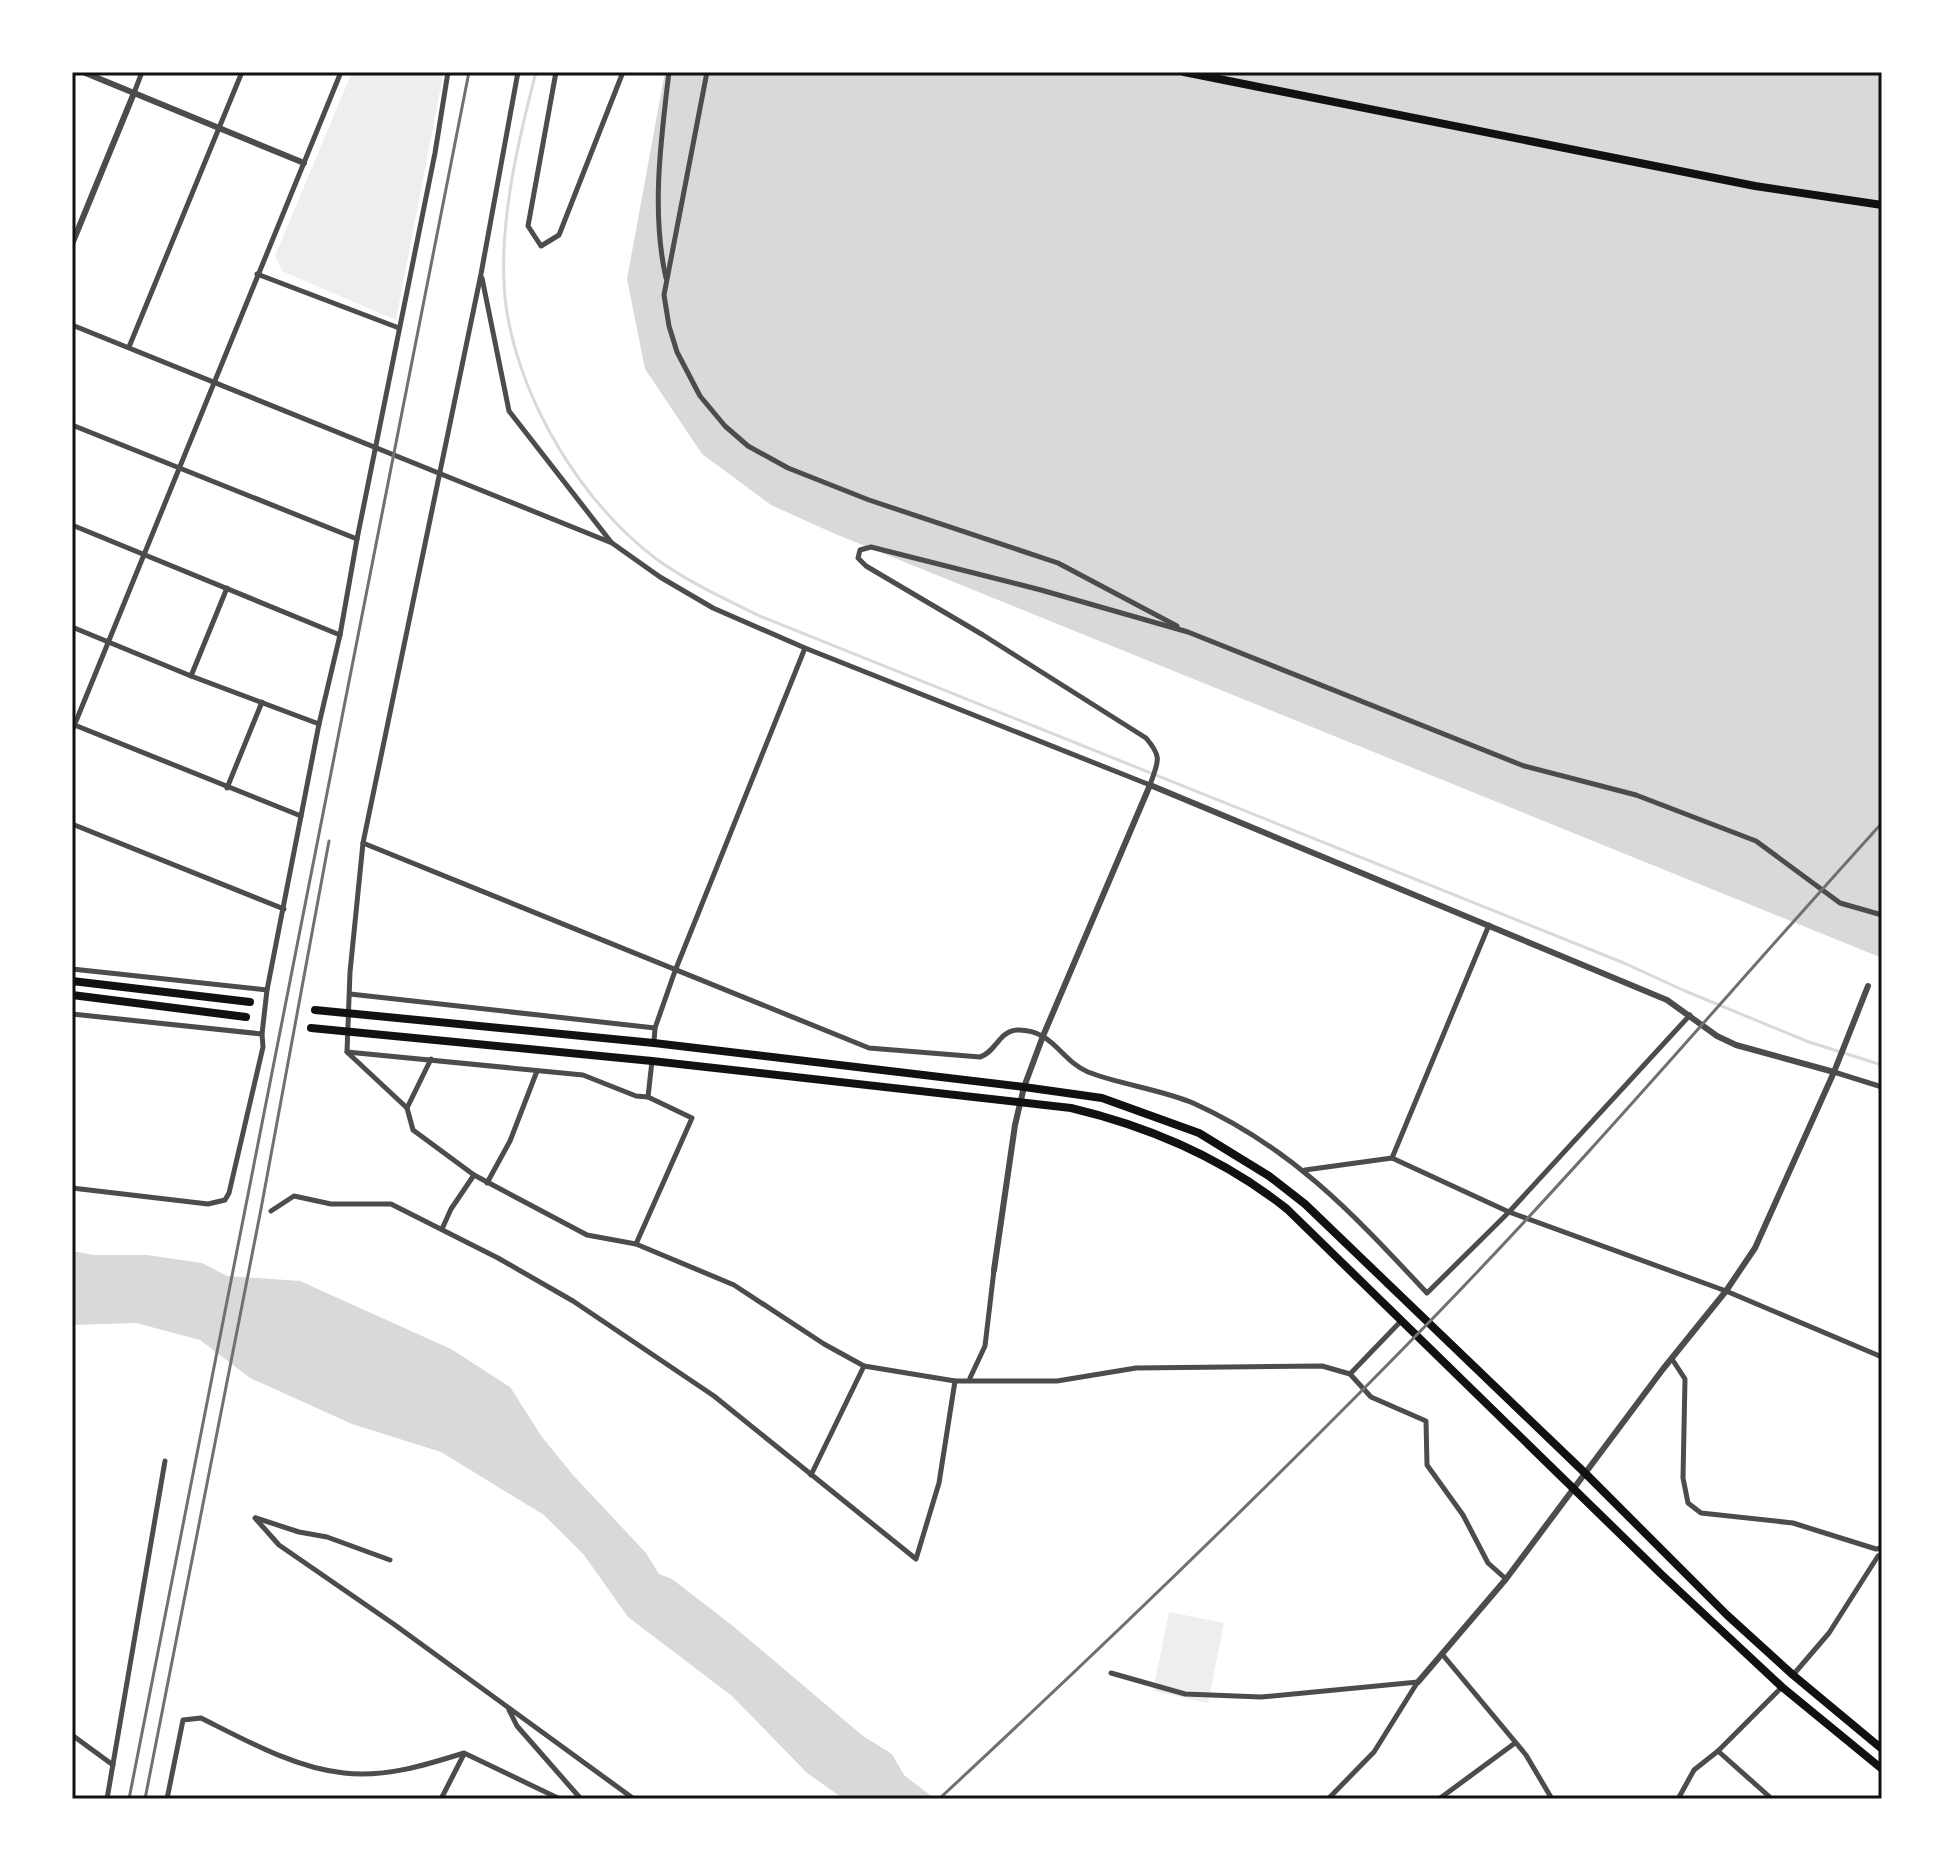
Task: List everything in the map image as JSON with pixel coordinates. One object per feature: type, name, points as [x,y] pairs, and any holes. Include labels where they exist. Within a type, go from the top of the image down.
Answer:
[{"type":"main road","points":[[1184,72],[1740,183],[1882,205]]},
{"type":"main road","points":[[72,981],[250,1002]]},
{"type":"main road","points":[[72,995],[246,1017]]},
{"type":"main road","points":[[315,1010],[654,1043],[1024,1087],[1102,1098],[1199,1133],[1269,1176],[1305,1204],[1586,1474],[1716,1604],[1793,1675],[1882,1749]]},
{"type":"main road","points":[[311,1028],[652,1061],[1071,1108],[1114,1118],[1213,1159],[1255,1184],[1287,1209],[1782,1687],[1882,1769]]},
{"type":"street","points":[[83,72],[304,163]]},
{"type":"street","points":[[72,244],[142,72]]},
{"type":"street","points":[[129,347],[242,72]]},
{"type":"street","points":[[301,816],[73,726],[341,72]]},
{"type":"street","points":[[72,1188],[208,1204],[225,1200],[263,1047],[267,990],[319,724],[340,635],[435,153],[448,72]]},
{"type":"street","points":[[518,72],[481,274],[363,843],[346,1048],[407,1108],[413,1130],[487,1183],[587,1235],[636,1244],[734,1285],[824,1344],[864,1366],[955,1381],[1057,1381],[1136,1368],[1318,1366],[1350,1374],[1371,1397],[1426,1421],[1427,1465],[1463,1515],[1488,1563],[1506,1579]]},
{"type":"street","points":[[556,72],[528,226],[541,246],[559,235],[623,72]]},
{"type":"street","points":[[667,282],[660,250],[660,147],[669,72]]},
{"type":"street","points":[[707,72],[664,295],[677,352],[700,396],[725,426],[748,446],[788,468],[869,500],[1058,563],[1188,632]]},
{"type":"street","points":[[257,274],[399,328]]},
{"type":"street","points":[[481,274],[509,411],[612,543]]},
{"type":"street","points":[[72,325],[612,543],[660,577],[713,608],[805,648],[1151,782],[1667,1000],[1717,1036],[1736,1045],[1882,1087]]},
{"type":"street","points":[[72,425],[357,539]]},
{"type":"street","points":[[72,525],[340,635]]},
{"type":"street","points":[[970,1379],[985,1346],[994,1270],[1024,1087],[1151,782],[1158,763],[1158,752],[1146,738],[983,635],[866,566],[858,558],[860,550],[871,547],[1041,590],[1188,632],[1524,766],[1636,795],[1756,841],[1840,903],[1882,915]]},
{"type":"street","points":[[191,676],[227,588]]},
{"type":"street","points":[[72,627],[319,724]]},
{"type":"street","points":[[654,1043],[655,1028],[675,971],[805,648]]},
{"type":"street","points":[[227,788],[262,702]]},
{"type":"street","points":[[72,824],[284,909]]},
{"type":"street","points":[[363,843],[869,1048],[980,1057],[989,1054],[1004,1034],[1010,1031],[1020,1030],[1043,1036],[1089,1072],[1155,1089],[1195,1104],[1304,1170],[1342,1203],[1427,1293],[1509,1212],[1690,1015]]},
{"type":"street","points":[[1392,1158],[1489,925]]},
{"type":"street","points":[[72,969],[267,990]]},
{"type":"street","points":[[1328,1799],[1374,1752],[1418,1682],[1506,1579],[1726,1291],[1755,1248],[1834,1072],[1868,986]]},
{"type":"street","points":[[350,995],[655,1028]]},
{"type":"street","points":[[72,1014],[262,1034]]},
{"type":"street","points":[[346,1048],[583,1075],[636,1096],[648,1097],[692,1118],[636,1244]]},
{"type":"street","points":[[407,1108],[431,1059]]},
{"type":"street","points":[[648,1097],[652,1061]]},
{"type":"street","points":[[487,1183],[510,1141],[537,1071]]},
{"type":"street","points":[[1304,1170],[1392,1158],[1509,1212],[1726,1291],[1882,1357]]},
{"type":"street","points":[[442,1229],[451,1209],[474,1175]]},
{"type":"street","points":[[271,1211],[294,1196],[331,1204],[384,1202],[406,1210],[511,1265],[714,1396],[916,1559],[939,1483],[955,1381]]},
{"type":"street","points":[[1350,1374],[1402,1319]]},
{"type":"street","points":[[1672,1359],[1685,1379],[1683,1478],[1688,1503],[1701,1513],[1793,1523],[1879,1548],[1880,1559],[1829,1633],[1793,1675]]},
{"type":"street","points":[[811,1475],[864,1366]]},
{"type":"street","points":[[107,1799],[165,1461]]},
{"type":"street","points":[[390,1560],[327,1537],[255,1518],[279,1545],[395,1625],[634,1799]]},
{"type":"street","points":[[1442,1654],[1526,1755],[1552,1799]]},
{"type":"street","points":[[1111,1673],[1185,1694],[1261,1697],[1418,1682]]},
{"type":"street","points":[[1678,1799],[1694,1770],[1718,1751],[1782,1687]]},
{"type":"street","points":[[508,1709],[517,1726],[581,1799]]},
{"type":"street","points":[[167,1799],[183,1720],[201,1718],[302,1763],[345,1774],[400,1770],[464,1753],[560,1799]]},
{"type":"street","points":[[72,1735],[114,1765]]},
{"type":"street","points":[[1439,1799],[1515,1743]]},
{"type":"street","points":[[1718,1751],[1772,1799]]},
{"type":"street","points":[[441,1799],[464,1753]]},
{"type":"shaded area","points":[[352,72],[436,72],[443,75],[396,320],[282,271],[275,256]]},
{"type":"shaded area","points":[[665,72],[1882,72],[1882,958],[833,533],[771,505],[702,454],[645,369],[627,279]]},
{"type":"shaded area","points":[[72,1251],[94,1255],[147,1255],[202,1263],[227,1276],[300,1281],[451,1349],[510,1387],[542,1437],[646,1553],[659,1574],[672,1579],[733,1626],[863,1736],[892,1754],[904,1775],[935,1799],[844,1799],[807,1773],[732,1696],[628,1617],[584,1555],[544,1515],[441,1452],[352,1424],[250,1378],[200,1340],[136,1323],[72,1325]]},
{"type":"shaded area","points":[[1169,1612],[1224,1623],[1208,1703],[1153,1691]]},
{"type":"waterway","points":[[536,72],[515,160],[506,223],[504,284],[515,348],[526,382],[559,449],[603,509],[655,558],[762,617],[1624,963],[1809,1042],[1882,1065]]},
{"type":"railway","points":[[129,1799],[469,72]]},
{"type":"railway","points":[[939,1799],[1192,1559],[1438,1313],[1607,1132],[1882,823]]},
{"type":"railway","points":[[145,1799],[261,1209],[329,841]]}]
